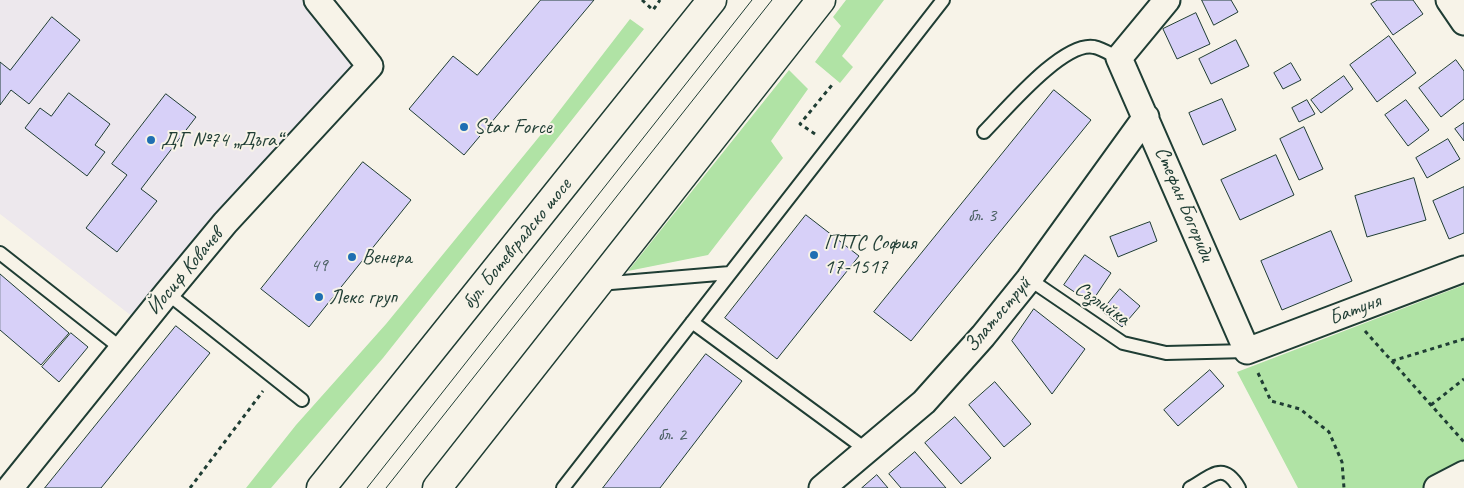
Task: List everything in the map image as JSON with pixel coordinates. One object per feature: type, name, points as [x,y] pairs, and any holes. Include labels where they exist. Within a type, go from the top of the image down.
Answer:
[{"type":"main road","name":"бул. Ботевградско шосе","points":[[321,488],[712,0]]},
{"type":"main road","points":[[437,488],[821,0]]},
{"type":"street","name":"Йосиф Ковачев","points":[[10,488],[167,293],[226,223],[370,66],[317,0]]},
{"type":"street","points":[[1119,58],[1168,0]]},
{"type":"street","points":[[1450,0],[1464,22]]},
{"type":"street","name":"Стефан Богориди","points":[[1119,58],[1247,351]]},
{"type":"street","name":"Златоструй","points":[[822,488],[924,402],[983,336],[1029,279],[1146,117]]},
{"type":"street","name":"Батуня","points":[[1247,351],[1464,269]]},
{"type":"lane","points":[[563,488],[943,0]]},
{"type":"lane","points":[[984,132],[1044,71],[1071,52],[1093,47],[1119,58]]},
{"type":"lane","points":[[0,253],[122,349]]},
{"type":"lane","points":[[597,284],[730,273]]},
{"type":"lane","name":"Съзлийка","points":[[1029,279],[1123,343],[1166,353],[1247,351]]},
{"type":"lane","points":[[167,293],[302,400]]},
{"type":"lane","points":[[692,322],[868,451]]},
{"type":"lane","points":[[1190,488],[1218,472],[1232,476],[1239,488]]},
{"type":"path","points":[[642,0],[653,10],[660,0]]},
{"type":"path","points":[[800,124],[832,85]]},
{"type":"path","points":[[1348,312],[1464,442]]},
{"type":"path","points":[[1392,361],[1464,339]]},
{"type":"path","points":[[1247,351],[1271,401],[1300,409],[1329,432],[1342,462],[1344,488]]},
{"type":"path","points":[[190,488],[274,376]]},
{"type":"path","points":[[1431,406],[1464,380]]},
{"type":"shaded area","name":"ДГ №74 „Дъга“","points":[[0,0],[317,0],[370,66],[142,324],[0,214]]},
{"type":"green space","points":[[846,0],[884,0],[842,56],[853,67],[840,83],[815,62],[841,26],[833,17]]},
{"type":"green space","points":[[630,19],[644,29],[383,358],[271,488],[246,488],[296,425],[386,324],[543,132]]},
{"type":"green space","points":[[789,70],[808,89],[771,141],[783,158],[708,255],[628,271]]},
{"type":"green space","points":[[1464,285],[1464,474],[1437,488],[1298,488],[1237,372]]},
{"type":"building","points":[[541,0],[594,0],[464,155],[409,109],[453,56],[477,75]]},
{"type":"building","points":[[1202,0],[1231,0],[1238,12],[1214,25]]},
{"type":"building","points":[[1378,0],[1413,0],[1423,14],[1393,35],[1371,4]]},
{"type":"building","points":[[1196,13],[1210,44],[1177,59],[1163,29]]},
{"type":"building","points":[[52,17],[80,40],[29,104],[11,90],[0,105],[0,62],[10,70]]},
{"type":"building","points":[[1389,36],[1416,73],[1377,102],[1350,65]]},
{"type":"building","points":[[1236,40],[1249,66],[1211,84],[1199,59]]},
{"type":"building","points":[[1456,60],[1464,71],[1464,99],[1441,117],[1419,88]]},
{"type":"building","points":[[1291,63],[1301,80],[1283,89],[1274,73]]},
{"type":"building","points":[[1344,76],[1353,89],[1321,113],[1311,100]]},
{"type":"building","points":[[1054,90],[1091,120],[911,341],[874,312]]},
{"type":"building","points":[[69,93],[110,124],[95,145],[105,152],[87,176],[25,128],[40,108],[51,116]]},
{"type":"building","points":[[166,94],[196,117],[141,189],[157,201],[117,252],[86,228],[127,175],[112,164]]},
{"type":"building","points":[[1222,99],[1236,130],[1203,145],[1189,113]]},
{"type":"building","points":[[1307,100],[1315,114],[1299,122],[1292,108]]},
{"type":"building","points":[[1406,100],[1429,130],[1408,146],[1385,115]]},
{"type":"building","points":[[1464,123],[1464,141],[1455,129]]},
{"type":"building","points":[[1304,127],[1323,169],[1299,180],[1280,139]]},
{"type":"building","points":[[1448,139],[1460,159],[1427,178],[1416,158]]},
{"type":"building","points":[[1276,155],[1294,195],[1240,220],[1221,180]]},
{"type":"building","points":[[363,162],[411,200],[309,327],[261,289]]},
{"type":"building","points":[[1414,178],[1426,220],[1367,237],[1355,196]]},
{"type":"building","points":[[1464,187],[1464,233],[1449,239],[1433,201]]},
{"type":"building","points":[[806,215],[859,256],[777,359],[725,318]]},
{"type":"building","points":[[1150,222],[1157,241],[1118,257],[1110,237]]},
{"type":"building","points":[[1331,231],[1352,281],[1282,310],[1261,261]]},
{"type":"building","points":[[1085,255],[1111,273],[1091,303],[1064,285]]},
{"type":"building","points":[[0,274],[69,333],[41,365],[0,330]]},
{"type":"building","points":[[1120,289],[1140,306],[1122,327],[1102,311]]},
{"type":"building","points":[[1034,309],[1085,349],[1052,394],[1012,341]]},
{"type":"building","points":[[176,326],[210,353],[101,488],[45,488]]},
{"type":"building","points":[[71,333],[88,347],[59,382],[42,367]]},
{"type":"building","points":[[706,354],[742,381],[660,488],[603,488]]},
{"type":"building","points":[[1210,370],[1224,386],[1178,426],[1164,410]]},
{"type":"building","points":[[995,382],[1031,424],[1004,447],[969,405]]},
{"type":"building","points":[[955,417],[991,458],[961,484],[925,443]]},
{"type":"building","points":[[915,452],[946,488],[901,488],[889,474]]},
{"type":"building","points":[[877,475],[888,488],[862,488]]},
{"type":"tram line","points":[[367,488],[752,0]]},
{"type":"tram line","points":[[386,488],[772,0]]},
{"type":"place","name":"Star Force","points":[[464,127]]},
{"type":"place","name":"ДГ №74 „Дъга“","points":[[151,140]]},
{"type":"place","name":"ПТТС София 17-1517","points":[[814,255]]},
{"type":"place","name":"Венера","points":[[352,257]]},
{"type":"place","name":"Лекс груп","points":[[319,297]]}]
